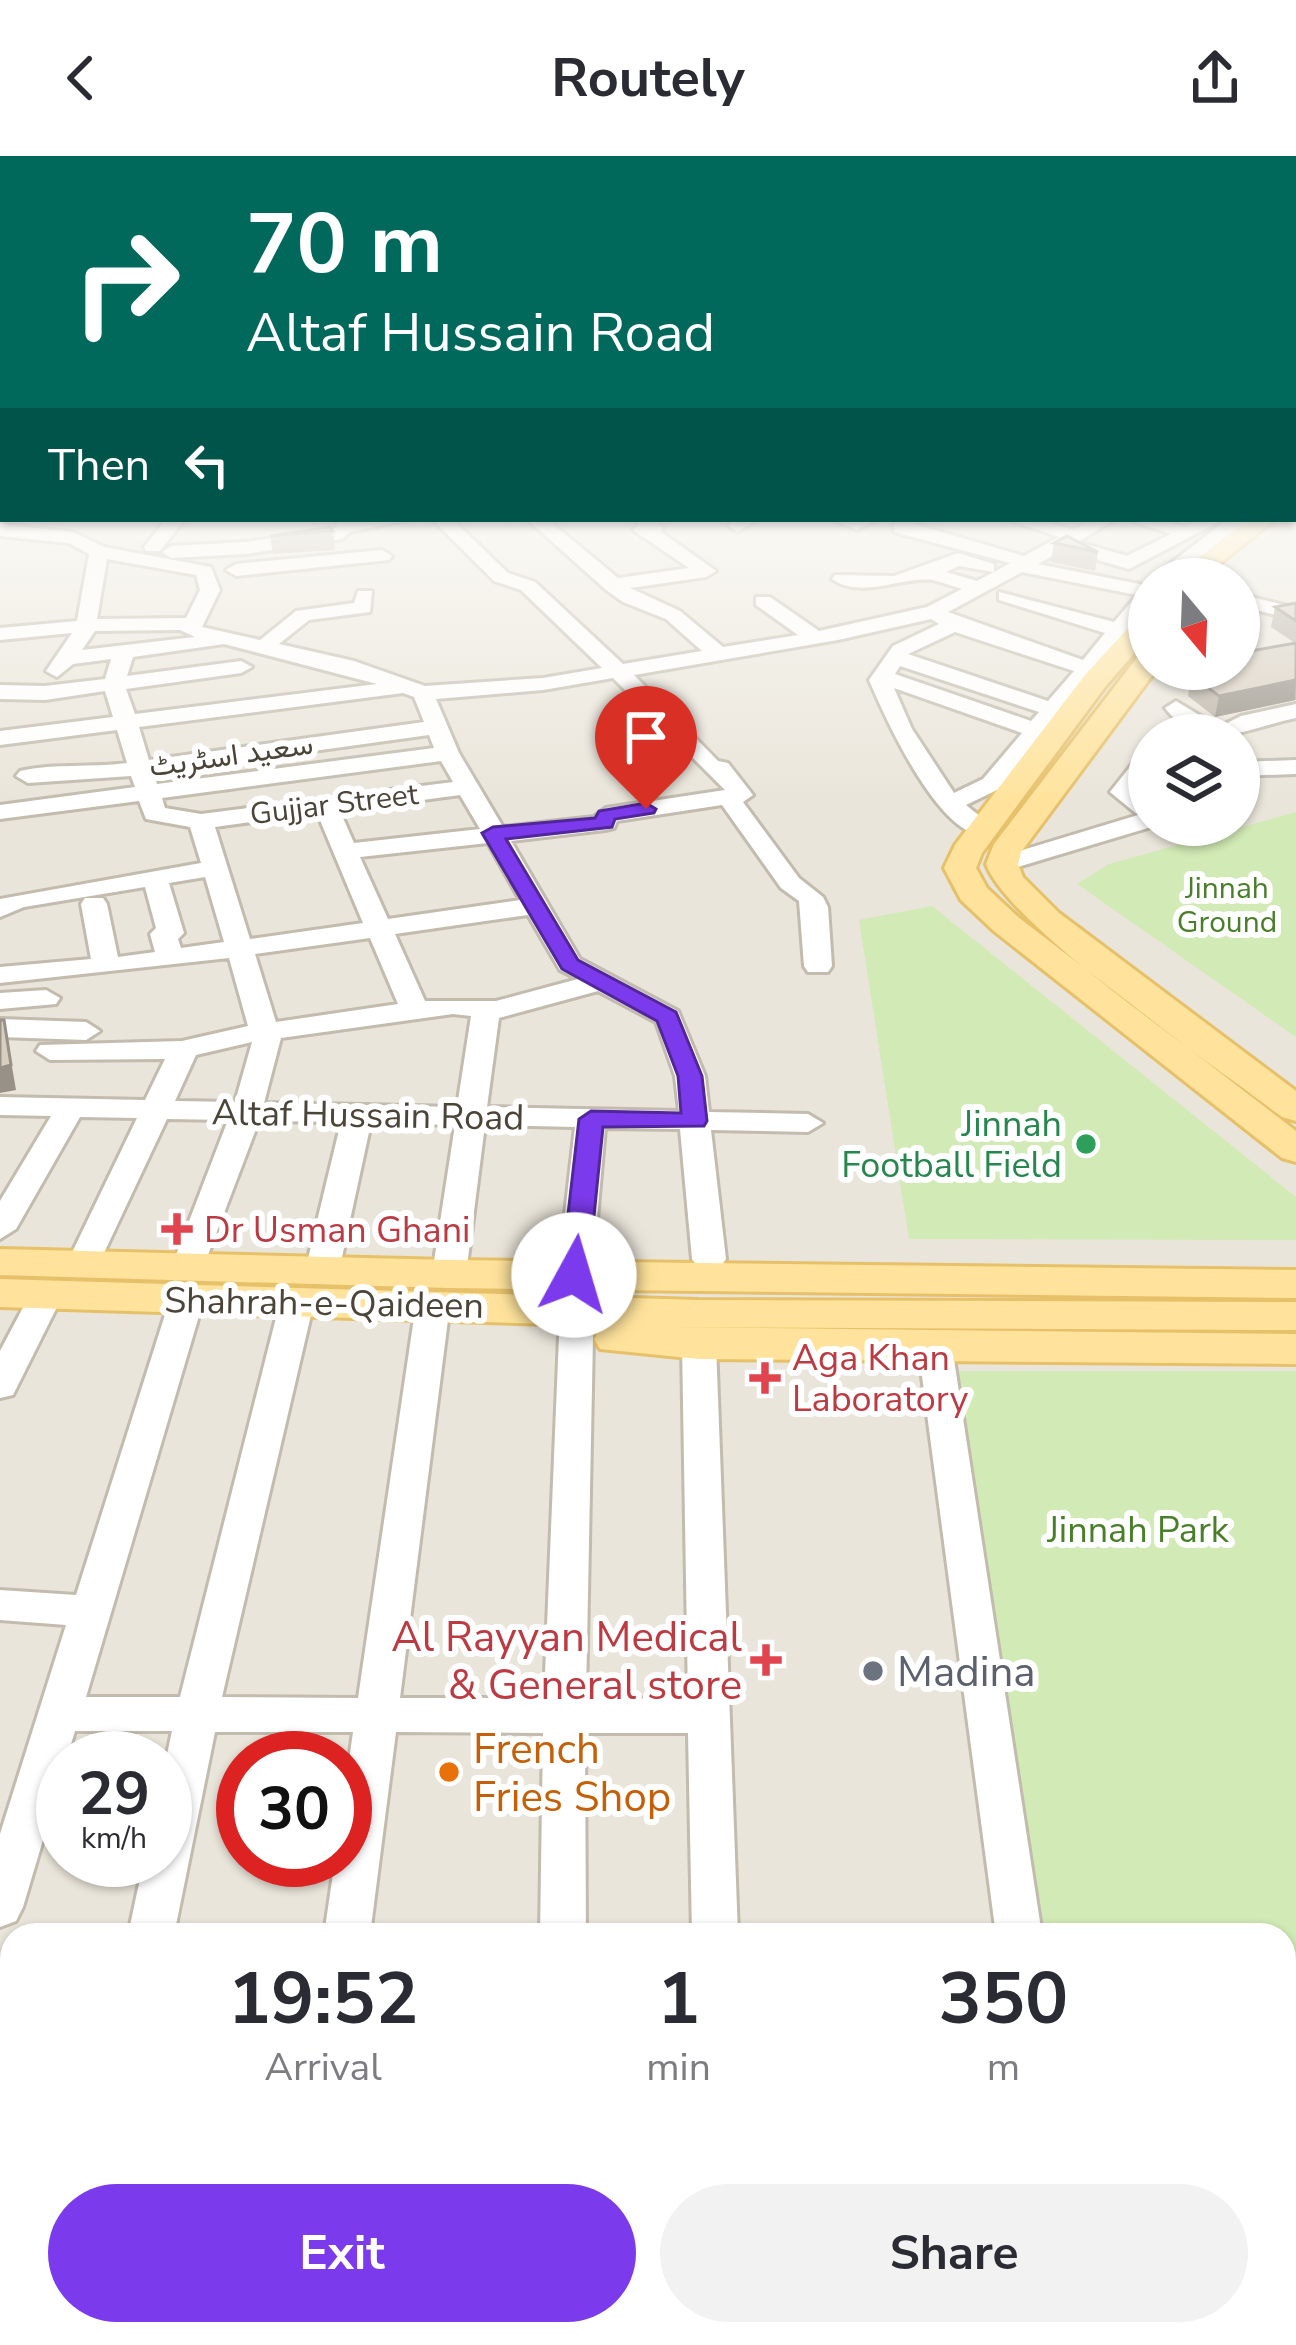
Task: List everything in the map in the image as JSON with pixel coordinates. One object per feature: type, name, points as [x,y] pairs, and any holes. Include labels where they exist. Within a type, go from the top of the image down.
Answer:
[{"type":"main road","points":[[1128,644],[982,830],[959,868],[973,893],[1006,924],[1203,1054],[1296,1109]]},
{"type":"main road","points":[[1128,689],[1005,851],[1002,864],[1008,880],[1047,920],[1203,1054],[1296,1150]]},
{"type":"main road","points":[[1047,920],[1180,997],[1296,1078]]},
{"type":"main road","points":[[1006,924],[1023,958],[1296,1183]]},
{"type":"main road","points":[[574,1275],[709,1259],[1296,1263]]},
{"type":"main road","name":"Shahrah-e-Qaideen","points":[[0,1262],[83,1265],[188,1284]]},
{"type":"main road","name":"Shahrah-e-Qaideen","points":[[443,1294],[574,1275],[1296,1284]]},
{"type":"main road","name":"Shahrah-e-Qaideen","points":[[0,1293],[46,1295],[188,1284],[310,1286],[698,1314],[1296,1316]]},
{"type":"main road","points":[[443,1294],[506,1332],[699,1344],[1296,1349]]},
{"type":"street","points":[[45,693],[86,626],[91,599]]},
{"type":"street","points":[[205,599],[190,630],[224,639],[251,671],[375,692],[543,685],[942,613]]},
{"type":"street","points":[[0,692],[45,693],[128,724],[251,671],[303,615],[363,608],[364,599]]},
{"type":"street","points":[[541,599],[712,770],[721,768],[790,883],[810,897],[815,907],[818,966]]},
{"type":"street","points":[[632,599],[673,615],[718,654]]},
{"type":"street","points":[[910,599],[1087,668]]},
{"type":"street","points":[[967,599],[942,613],[888,667],[901,728],[949,804],[982,830]]},
{"type":"street","points":[[1051,599],[1112,629]]},
{"type":"street","points":[[764,601],[816,638]]},
{"type":"street","points":[[1260,605],[1296,614]]},
{"type":"street","points":[[949,804],[981,793],[1128,613]]},
{"type":"street","points":[[0,634],[147,615],[192,624]]},
{"type":"street","points":[[966,706],[1112,629]]},
{"type":"street","points":[[66,658],[224,639]]},
{"type":"street","points":[[0,1907],[188,1284],[247,1111],[266,1034],[201,820],[155,814],[128,724],[123,654]]},
{"type":"street","points":[[0,715],[128,724],[251,671],[346,666],[414,690],[570,964],[668,1017],[690,1076],[709,1259]]},
{"type":"street","points":[[888,667],[994,690],[1052,710]]},
{"type":"street","points":[[888,667],[966,706],[1036,730]]},
{"type":"street","points":[[375,692],[392,720]]},
{"type":"street","points":[[1260,719],[1296,711]]},
{"type":"street","points":[[0,738],[128,724],[340,718]]},
{"type":"street","name":"سعید اسٹریٹ","points":[[28,776],[64,771],[82,776],[128,724],[442,740]]},
{"type":"street","points":[[0,812],[149,792],[442,740]]},
{"type":"street","points":[[1260,768],[1296,766]]},
{"type":"street","name":"Gujjar Street","points":[[201,820],[468,787]]},
{"type":"street","points":[[345,851],[565,829],[605,823],[606,815],[735,796]]},
{"type":"street","points":[[325,805],[415,1010]]},
{"type":"street","points":[[1002,864],[1128,823]]},
{"type":"street","points":[[0,909],[16,900],[216,868]]},
{"type":"street","points":[[155,878],[171,933],[163,934],[171,958]]},
{"type":"street","points":[[94,904],[106,950],[103,966]]},
{"type":"street","points":[[0,975],[242,949],[536,906]]},
{"type":"street","points":[[40,1040],[46,998],[60,970]]},
{"type":"street","points":[[0,1028],[40,1040],[132,1053],[184,1049],[217,1039],[415,1010],[486,1009],[602,982]]},
{"type":"street","points":[[0,1001],[46,998]]},
{"type":"street","points":[[349,1923],[486,1009]]},
{"type":"street","points":[[40,1040],[94,1031]]},
{"type":"street","points":[[83,1265],[160,1109],[184,1049]]},
{"type":"street","name":"Altaf Hussain Road","points":[[0,1106],[808,1124]]},
{"type":"street","points":[[0,1229],[71,1107]]},
{"type":"street","points":[[153,1923],[197,1714],[358,1114]]},
{"type":"street","points":[[574,1275],[591,1119]]},
{"type":"street","points":[[0,1386],[46,1295]]},
{"type":"street","points":[[563,1923],[564,1715],[576,1336]]},
{"type":"street","points":[[699,1344],[716,1923]]},
{"type":"street","points":[[935,1346],[1017,1923]]},
{"type":"street","points":[[0,1605],[88,1611]]},
{"type":"street","points":[[58,1714],[709,1716]]},
{"type":"shaded area","points":[[0,599],[1128,599],[1128,690],[1260,690],[1260,599],[1296,599],[1296,1923],[0,1923]]},
{"type":"green space","name":"Jinnah Ground","points":[[1296,812],[1296,1037],[1077,884],[1109,864],[1174,846],[1260,846],[1260,822]]},
{"type":"green space","points":[[932,906],[1296,1197],[1296,1240],[909,1239],[859,920]]},
{"type":"green space","name":"Jinnah Park","points":[[954,1371],[1296,1371],[1296,1923],[1041,1923]]},
{"type":"building","points":[[1296,603],[1296,621],[1275,607]]},
{"type":"building","points":[[1296,643],[1296,680],[1260,687],[1260,649]]},
{"type":"building","points":[[1211,690],[1248,690],[1219,696]]},
{"type":"building","points":[[0,1020],[4,1020],[11,1065],[0,1068]]},
{"type":"place","name":"Jinnah Football Field","points":[[1086,1144]]},
{"type":"place","name":"Dr Usman Ghani","points":[[177,1229]]},
{"type":"place","name":"Aga Khan Laboratory","points":[[765,1378]]},
{"type":"place","name":"Al Rayyan Medical & General store","points":[[766,1660]]},
{"type":"place","name":"Madina","points":[[873,1671]]},
{"type":"place","name":"French Fries Shop","points":[[449,1772]]},
{"type":"route","points":[[574,1275],[591,1119],[695,1121],[690,1076],[668,1017],[570,964],[493,833],[605,823],[606,815],[646,809]]}]
